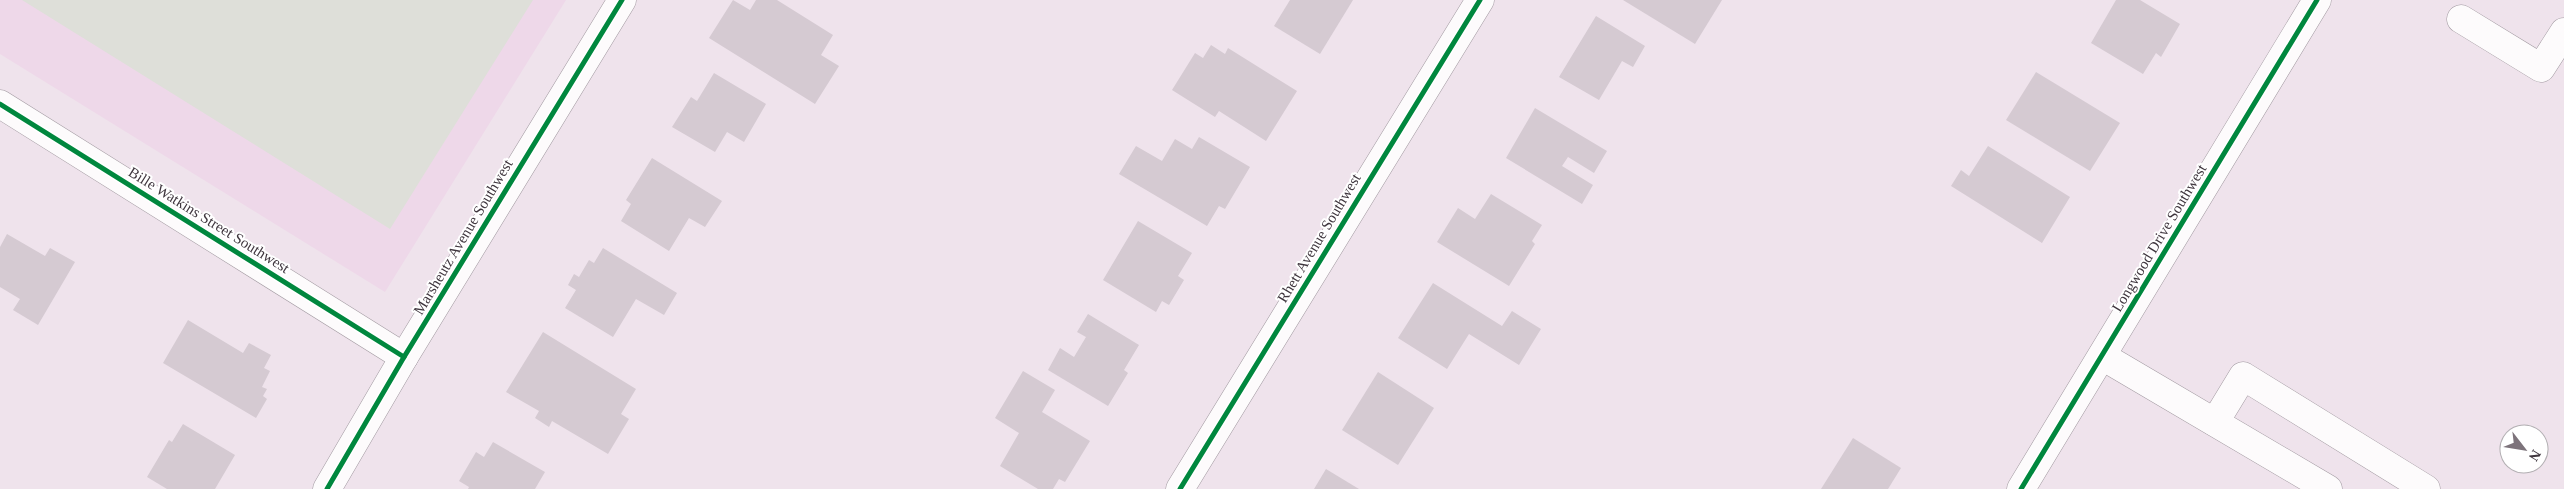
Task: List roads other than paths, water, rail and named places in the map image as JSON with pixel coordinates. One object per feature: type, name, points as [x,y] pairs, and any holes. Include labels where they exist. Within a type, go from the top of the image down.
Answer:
[{"type":"street","name":"Marsheutz Avenue Southwest","points":[[327,489],[404,357],[622,0]]},
{"type":"street","name":"Rhett Avenue Southwest","points":[[1180,489],[1480,0]]},
{"type":"street","name":"Longwood Drive Southwest","points":[[2021,489],[2317,0]]},
{"type":"street","points":[[2461,19],[2541,68],[2564,32]]},
{"type":"street","name":"Bille Watkins Street Southwest","points":[[0,104],[404,357]]},
{"type":"street","points":[[2102,356],[2328,489]]},
{"type":"street","points":[[2215,422],[2243,376],[2426,489]]}]
